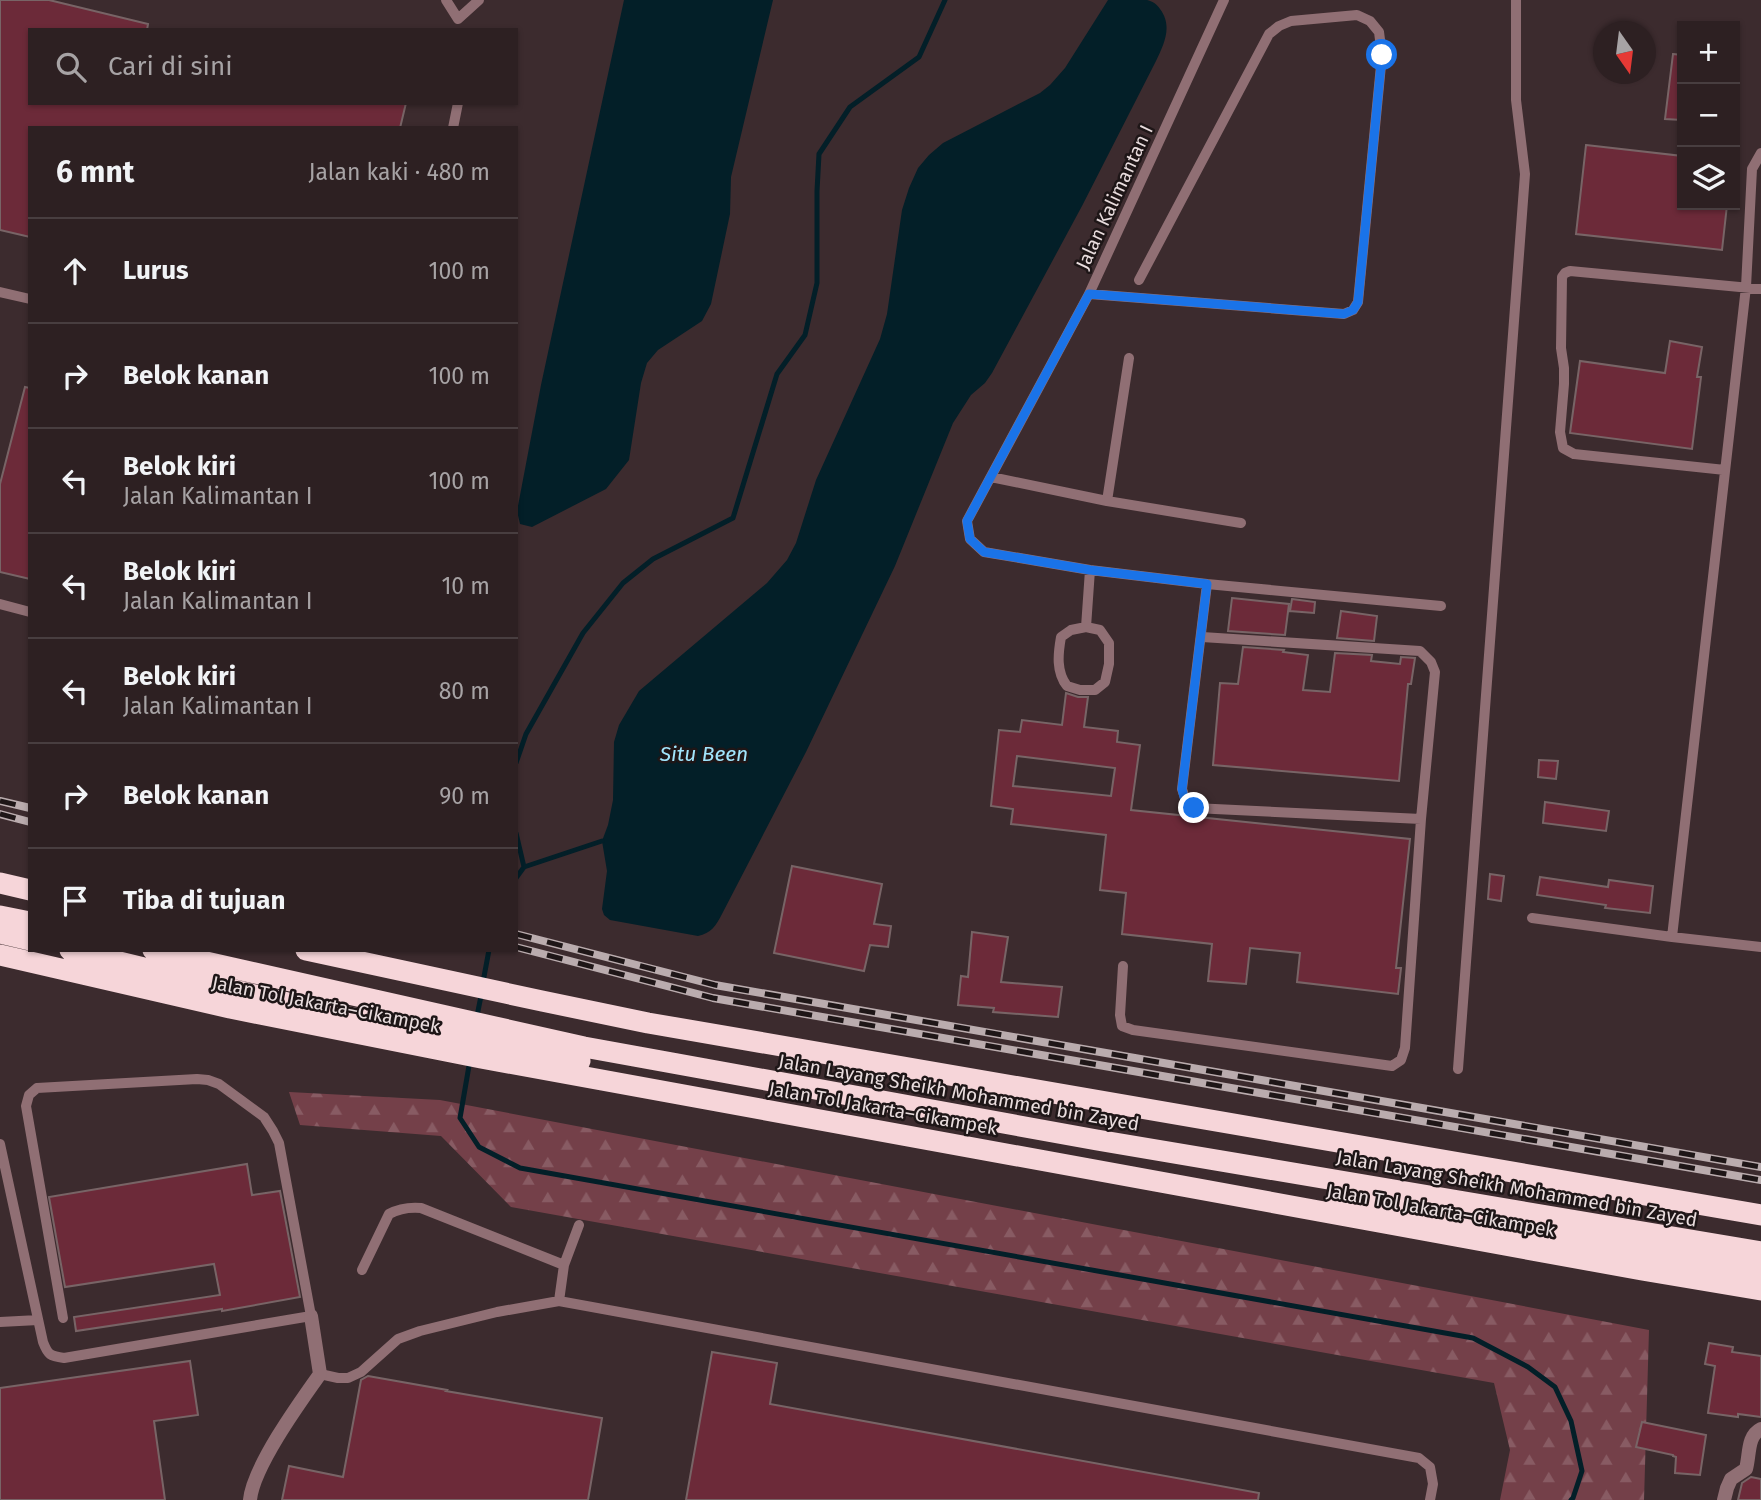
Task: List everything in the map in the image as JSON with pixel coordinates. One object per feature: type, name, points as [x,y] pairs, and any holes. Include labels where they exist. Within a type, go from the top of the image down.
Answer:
[{"type":"highway","points":[[0,883],[28,890]]},
{"type":"highway","points":[[0,916],[28,922]]},
{"type":"highway","points":[[0,933],[28,940]]},
{"type":"highway","name":"Jalan Layang Sheikh Mohammed bin Zayed","points":[[78,952],[333,1014],[1100,1160],[1761,1271]]},
{"type":"highway","name":"Jalan Layang Sheikh Mohammed bin Zayed","points":[[162,952],[584,1047],[1097,1140],[1761,1252]]},
{"type":"highway","points":[[315,952],[662,1025],[1761,1215]]},
{"type":"highway","name":"Jalan Tol Jakarta–Cikampek","points":[[0,955],[230,1008],[429,1048],[1761,1290]]},
{"type":"street","points":[[250,1500],[258,1472],[320,1374],[311,1316]]},
{"type":"street","points":[[1724,1500],[1731,1479],[1746,1469],[1752,1437],[1761,1429]]},
{"type":"lane","points":[[446,0],[459,24],[479,0]]},
{"type":"lane","name":"Jalan Kalimantan I","points":[[1224,0],[1089,294],[967,521],[970,539],[984,552],[1090,570],[1441,606]]},
{"type":"lane","points":[[1458,1069],[1525,174],[1516,100],[1516,0]]},
{"type":"lane","points":[[1089,294],[1344,314],[1353,310],[1358,302],[1382,55],[1378,32],[1370,21],[1357,15],[1291,20],[1269,34],[1139,280]]},
{"type":"lane","points":[[453,126],[458,105]]},
{"type":"lane","points":[[1672,937],[1746,287],[1752,169],[1761,153]]},
{"type":"lane","points":[[1725,470],[1574,454],[1563,448],[1560,432],[1564,384],[1561,348],[1562,276],[1570,271],[1761,289]]},
{"type":"lane","points":[[0,292],[28,299]]},
{"type":"lane","points":[[1107,501],[1129,358]]},
{"type":"lane","points":[[991,477],[1107,501],[1241,523]]},
{"type":"lane","points":[[1086,627],[1090,570]]},
{"type":"lane","points":[[1207,584],[1185,752],[1182,789],[1185,801],[1194,808],[1421,819]]},
{"type":"lane","points":[[0,604],[28,611]]},
{"type":"lane","points":[[1086,627],[1100,630],[1109,643],[1109,664],[1105,682],[1096,690],[1067,687],[1062,680],[1058,657],[1061,637],[1071,629],[1086,627]]},
{"type":"lane","points":[[1123,966],[1120,1015],[1122,1026],[1133,1030],[1392,1066],[1401,1060],[1405,1048],[1421,819],[1435,672],[1431,662],[1420,651],[1202,637]]},
{"type":"lane","points":[[1532,918],[1761,947]]},
{"type":"lane","points":[[0,1144],[46,1350],[52,1356],[64,1358],[311,1316],[279,1143],[264,1117],[219,1084],[208,1080],[37,1088],[29,1095],[26,1106],[63,1318]]},
{"type":"lane","points":[[362,1270],[389,1214],[408,1207],[421,1208],[564,1265]]},
{"type":"lane","points":[[559,1301],[564,1265],[579,1225]]},
{"type":"lane","points":[[320,1374],[348,1378],[361,1372],[398,1339],[497,1312],[559,1301],[1419,1458],[1430,1467],[1433,1484],[1430,1500]]},
{"type":"lane","points":[[0,1322],[38,1320]]},
{"type":"green space","points":[[289,1092],[440,1100],[1649,1330],[1644,1500],[1500,1500],[1510,1450],[1494,1383],[511,1207],[441,1136],[300,1125]]},
{"type":"water","points":[[624,0],[773,0],[731,177],[730,214],[711,304],[702,321],[658,350],[647,363],[641,383],[629,460],[606,489],[532,527],[520,524],[518,506],[541,385]]},
{"type":"water","name":"Situ Been","points":[[1108,0],[1147,0],[1156,4],[1164,15],[1167,28],[1162,48],[1082,206],[992,373],[971,395],[953,423],[895,566],[806,752],[720,918],[710,931],[698,936],[610,920],[602,909],[607,871],[602,841],[613,800],[614,742],[619,725],[639,691],[767,583],[787,560],[796,543],[816,480],[880,339],[887,314],[902,210],[918,168],[943,143],[1040,93],[1050,85],[1065,68]]},
{"type":"building","points":[[0,0],[49,0],[148,24],[147,28],[28,28],[28,105],[406,105],[400,126],[28,126],[28,237],[0,230]]},
{"type":"building","points":[[1673,54],[1677,54],[1677,120],[1665,119]]},
{"type":"building","points":[[1586,145],[1677,155],[1677,210],[1726,210],[1722,250],[1576,234]]},
{"type":"building","points":[[1670,341],[1702,347],[1692,449],[1570,433],[1580,361],[1665,373]]},
{"type":"building","points":[[25,387],[28,388],[28,579],[0,572],[0,484]]},
{"type":"building","points":[[1232,598],[1289,604],[1285,635],[1228,631]]},
{"type":"building","points":[[1292,599],[1315,602],[1314,613],[1290,611]]},
{"type":"building","points":[[1341,611],[1377,616],[1374,641],[1337,638]]},
{"type":"building","points":[[1243,647],[1308,655],[1303,690],[1330,692],[1335,653],[1372,655],[1371,661],[1400,664],[1401,657],[1415,658],[1411,684],[1408,684],[1399,781],[1213,765],[1220,683],[1238,684]]},
{"type":"building","points":[[1066,693],[1088,697],[1084,727],[1118,731],[1117,742],[1140,745],[1131,810],[1410,839],[1396,968],[1401,968],[1398,994],[1297,982],[1300,953],[1250,948],[1246,984],[1208,981],[1212,944],[1122,934],[1126,893],[1100,890],[1106,835],[1011,824],[1013,809],[991,806],[999,730],[1020,732],[1022,720],[1062,725]],"holes":[[[1017,756],[1115,768],[1111,796],[1013,786]]]},
{"type":"building","points":[[1539,760],[1558,761],[1556,779],[1538,777]]},
{"type":"building","points":[[1545,802],[1609,811],[1606,831],[1543,823]]},
{"type":"building","points":[[792,866],[882,884],[874,924],[891,926],[888,947],[870,945],[864,971],[774,953]]},
{"type":"building","points":[[1490,874],[1504,876],[1501,901],[1488,899]]},
{"type":"building","points":[[1540,877],[1608,887],[1609,880],[1653,886],[1650,913],[1605,908],[1606,905],[1537,895]]},
{"type":"building","points":[[972,932],[1008,937],[1001,982],[1062,987],[1058,1017],[993,1012],[994,1008],[958,1005],[961,976],[968,977]]},
{"type":"building","points":[[247,1164],[252,1195],[280,1191],[300,1297],[222,1311],[76,1331],[74,1317],[220,1295],[214,1264],[65,1287],[49,1197]]},
{"type":"building","points":[[1709,1343],[1733,1347],[1732,1352],[1761,1356],[1761,1417],[1708,1413],[1715,1366],[1705,1364]]},
{"type":"building","points":[[712,1352],[777,1363],[770,1404],[1259,1493],[1258,1500],[686,1500]]},
{"type":"building","points":[[190,1361],[198,1415],[154,1421],[165,1500],[0,1500],[0,1388]]},
{"type":"building","points":[[368,1376],[602,1418],[588,1500],[282,1500],[289,1466],[343,1477],[361,1380]]},
{"type":"building","points":[[1642,1422],[1706,1435],[1700,1475],[1675,1473],[1676,1457],[1673,1455],[1636,1447]]},
{"type":"building","points":[[1751,1477],[1761,1479],[1761,1500],[1738,1500],[1742,1483]]},
{"type":"waterway","points":[[518,757],[526,734],[583,633],[623,583],[653,559],[733,518],[777,374],[805,335],[817,283],[819,154],[850,107],[919,57],[945,0]]},
{"type":"waterway","points":[[524,867],[602,841]]},
{"type":"waterway","points":[[518,842],[524,867],[518,875]]},
{"type":"waterway","points":[[483,982],[489,952]]},
{"type":"waterway","points":[[477,1016],[482,991]]},
{"type":"waterway","points":[[470,1060],[460,1118],[479,1147],[520,1168],[1473,1338],[1528,1367],[1555,1387],[1571,1421],[1582,1471],[1571,1500]]},
{"type":"railway","points":[[0,801],[28,808]]},
{"type":"railway","points":[[0,814],[28,821]]},
{"type":"railway","points":[[518,935],[715,985],[1761,1167]]},
{"type":"railway","points":[[518,948],[713,998],[1761,1180]]},
{"type":"route","points":[[1194,808],[1185,801],[1182,789],[1207,584],[1090,570],[984,552],[970,539],[967,521],[1089,294],[1344,314],[1353,310],[1358,302],[1382,55]]}]
